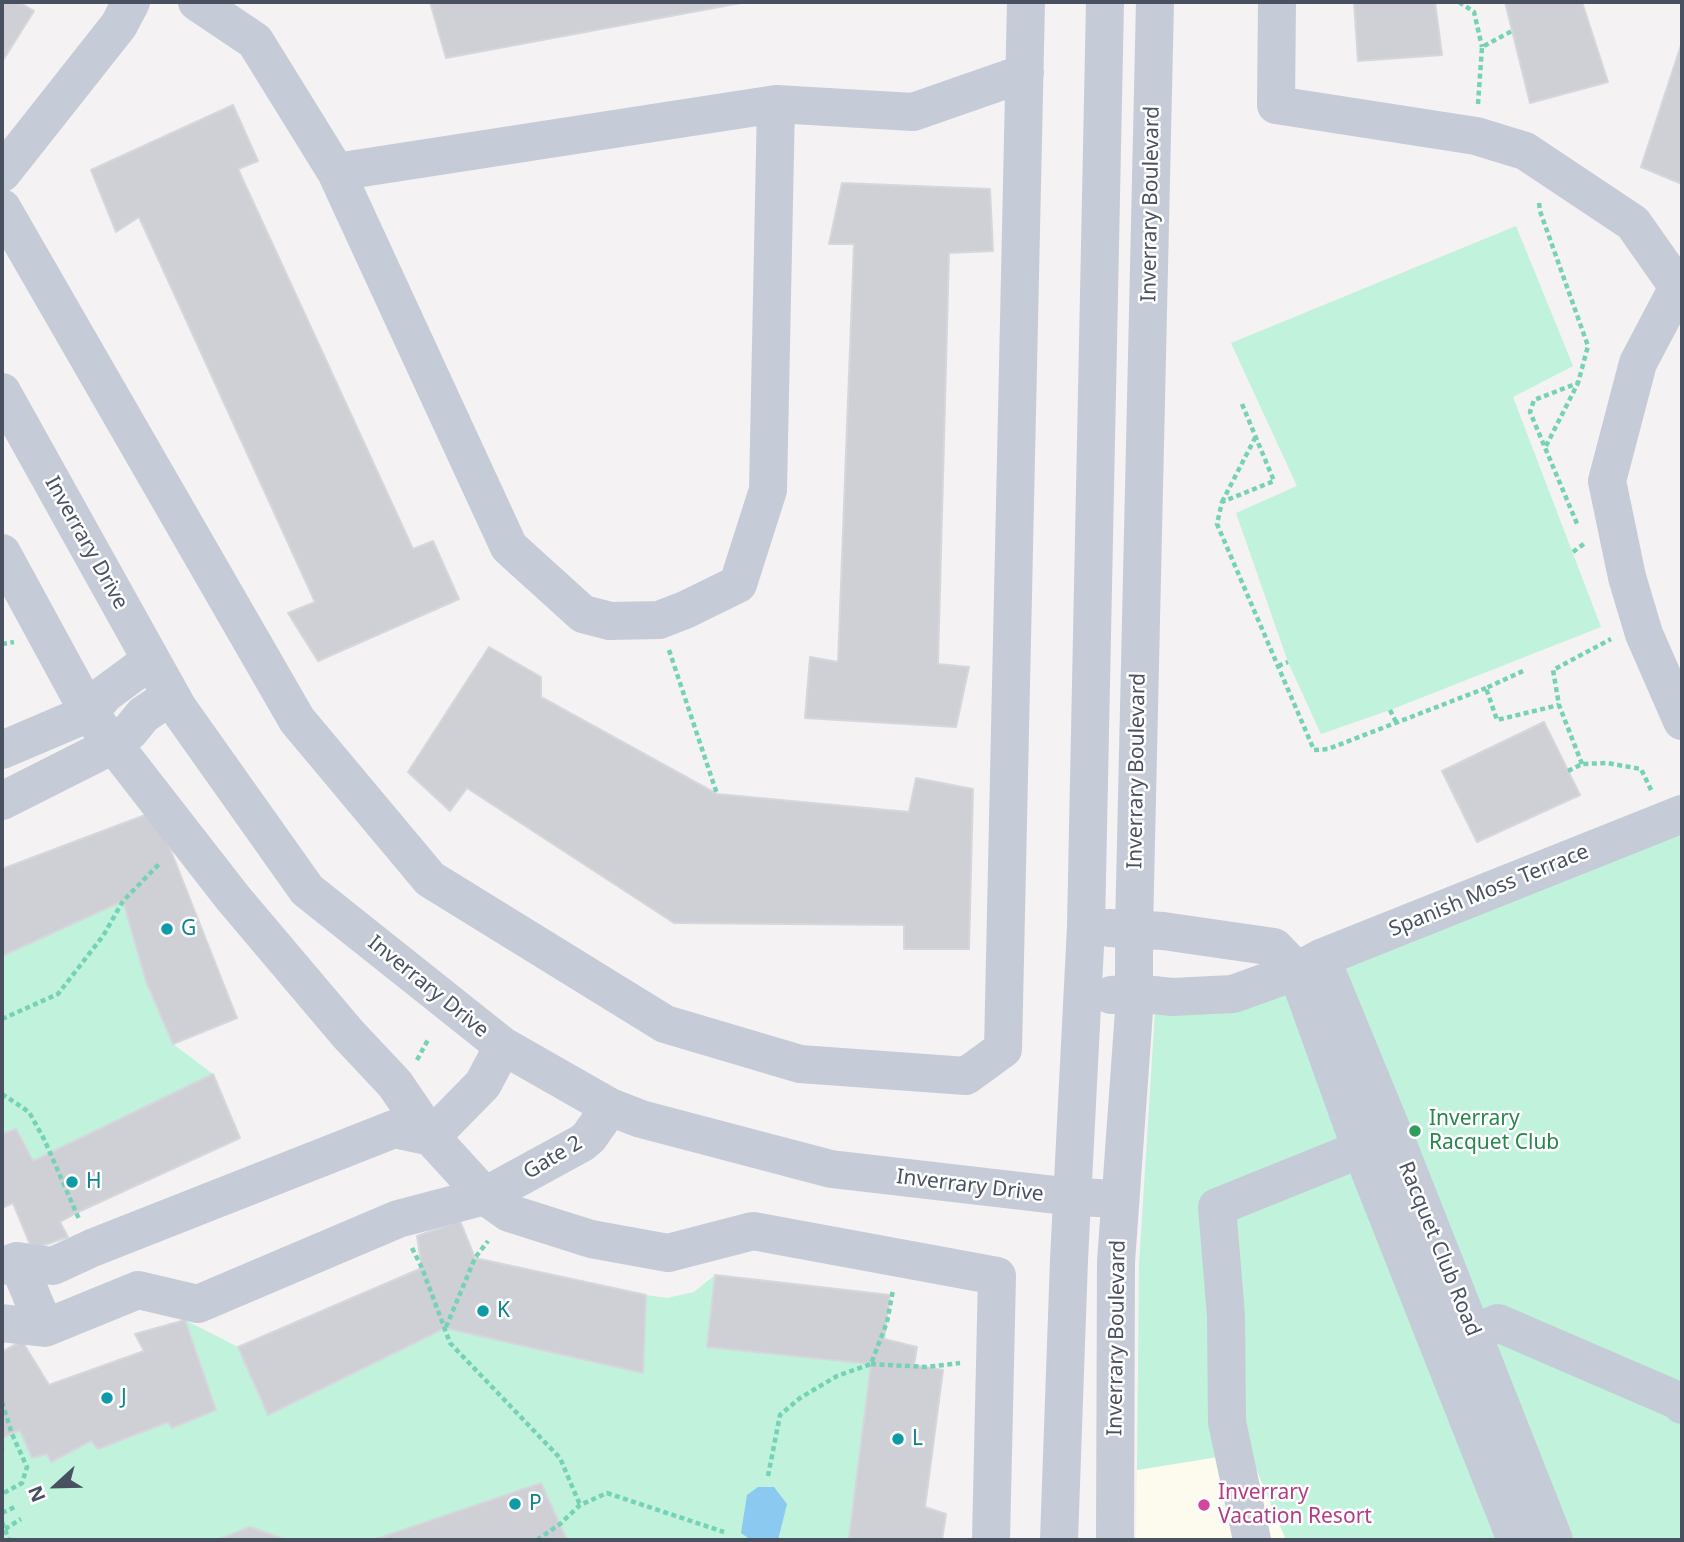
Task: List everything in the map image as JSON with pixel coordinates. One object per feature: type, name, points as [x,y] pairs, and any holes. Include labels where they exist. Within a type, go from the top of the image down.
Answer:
[{"type":"street","points":[[2,173],[119,25],[131,2]]},
{"type":"street","points":[[197,2],[256,41],[336,172],[509,547],[583,614],[610,621],[659,620],[738,584],[768,489],[776,104]]},
{"type":"street","points":[[2,208],[297,720],[430,879],[665,1024],[800,1065],[967,1076],[1003,1049],[1026,2]]},
{"type":"street","points":[[1059,1540],[1086,927],[1105,2]]},
{"type":"street","name":"Inverrary Boulevard","points":[[1115,1540],[1116,1262],[1134,993],[1155,2]]},
{"type":"street","points":[[1277,2],[1276,105],[1476,136],[1525,151],[1633,223],[1680,286],[1638,363],[1607,481],[1627,577],[1622,634],[1682,722]]},
{"type":"street","points":[[336,172],[776,104],[913,112],[1025,73]]},
{"type":"street","name":"Inverrary Drive","points":[[2,392],[172,696],[307,890],[503,1046],[610,1107],[641,1119],[831,1170],[1073,1197],[1121,1199]]},
{"type":"street","points":[[2,553],[89,713],[233,898],[348,1034],[396,1084],[431,1137],[497,1205],[591,1239],[668,1253],[753,1231],[998,1276],[992,1540]]},
{"type":"street","points":[[2,750],[89,713],[105,694],[151,660]]},
{"type":"street","points":[[2,802],[113,744],[130,731],[143,715],[172,696]]},
{"type":"street","name":"Spanish Moss Terrace","points":[[1083,997],[1134,993],[1172,998],[1233,993],[1309,965],[1682,814]]},
{"type":"street","points":[[1086,927],[1163,930],[1274,947],[1309,965]]},
{"type":"street","name":"Racquet Club Road","points":[[1309,965],[1375,1152],[1554,1540]]},
{"type":"street","points":[[431,1137],[483,1084],[503,1046]]},
{"type":"street","name":"Gate 2","points":[[45,1328],[138,1290],[198,1304],[398,1219],[497,1205],[589,1137],[610,1107]]},
{"type":"street","points":[[9,1263],[53,1266],[92,1248],[394,1129],[431,1137]]},
{"type":"street","points":[[1252,1540],[1227,1422],[1226,1316],[1217,1207],[1375,1152]]},
{"type":"street","points":[[9,1263],[45,1328]]},
{"type":"street","points":[[2,1323],[45,1328]]},
{"type":"street","points":[[1469,1356],[1498,1323],[1681,1402],[1682,1405]]},
{"type":"street","name":"Racquet Club Road","points":[[1469,1356],[1516,1540]]},
{"type":"path","points":[[1459,2],[1474,12],[1482,47],[1476,136]]},
{"type":"path","points":[[1482,47],[1512,31]]},
{"type":"path","points":[[1537,159],[1540,211],[1588,346],[1578,383],[1545,447]]},
{"type":"path","points":[[1578,383],[1534,400],[1530,412],[1590,554]]},
{"type":"path","points":[[1222,502],[1274,481],[1242,404]]},
{"type":"path","points":[[1256,437],[1222,502],[1217,524],[1314,750],[1328,748],[1486,688],[1522,671]]},
{"type":"path","points":[[1573,552],[1585,543]]},
{"type":"path","points":[[659,620],[717,794]]},
{"type":"path","points":[[1581,764],[1559,705],[1553,670],[1622,634]]},
{"type":"path","points":[[1278,666],[1288,662]]},
{"type":"path","points":[[1486,688],[1497,720],[1559,705]]},
{"type":"path","points":[[1390,709],[1396,722]]},
{"type":"path","points":[[2,1019],[58,994],[103,936],[123,901],[186,838]]},
{"type":"path","points":[[2,1094],[29,1112],[44,1139],[92,1248]]},
{"type":"path","points":[[446,1328],[497,1205]]},
{"type":"path","points":[[398,1219],[422,1268],[450,1343],[560,1458],[580,1505]]},
{"type":"path","points":[[871,1364],[887,1322],[899,1258]]},
{"type":"path","points":[[768,1476],[780,1415],[800,1398],[837,1376],[871,1364],[926,1367],[996,1359]]},
{"type":"path","points":[[2,1402],[12,1434],[27,1466],[22,1483],[2,1494]]},
{"type":"path","points":[[537,1540],[561,1524],[580,1505],[607,1493],[724,1532]]},
{"type":"path","points":[[2,1513],[17,1506]]},
{"type":"path","points":[[5,1529],[21,1520]]},
{"type":"path","points":[[2,1522],[9,1540]]},
{"type":"shaded area","name":"Inverrary Vacation Resort","points":[[1249,1452],[1286,1540],[1136,1540],[1137,1470]]},
{"type":"green space","points":[[1516,226],[1573,366],[1513,397],[1601,627],[1390,710],[1321,734],[1288,662],[1236,513],[1297,486],[1231,343]]},
{"type":"green space","name":"Inverrary Racquet Club","points":[[1682,814],[1682,1540],[1286,1540],[1249,1452],[1137,1470],[1139,1264],[1156,996],[1172,997]]},
{"type":"green space","points":[[123,901],[146,981],[173,1044],[213,1074],[33,1161],[16,1129],[2,1134],[2,956]]},
{"type":"green space","points":[[715,1275],[707,1347],[871,1364],[850,1540],[567,1540],[540,1483],[373,1540],[286,1540],[250,1527],[217,1540],[2,1540],[2,1438],[20,1430],[32,1458],[47,1454],[51,1462],[91,1441],[99,1449],[168,1422],[172,1428],[216,1410],[185,1320],[238,1347],[268,1414],[445,1328],[643,1372],[646,1295],[667,1298],[694,1292]]},
{"type":"water","points":[[758,1487],[774,1487],[787,1504],[778,1540],[751,1540],[741,1533],[747,1495]]},
{"type":"building","points":[[2,2],[19,2],[34,11],[2,62]]},
{"type":"building","points":[[430,2],[746,2],[446,58]]},
{"type":"building","points":[[1354,2],[1435,2],[1442,55],[1358,61]]},
{"type":"building","points":[[1505,2],[1582,2],[1608,82],[1530,103]]},
{"type":"building","points":[[1682,42],[1682,184],[1641,167]]},
{"type":"building","points":[[233,105],[258,161],[238,169],[413,549],[433,541],[459,599],[318,661],[288,613],[315,602],[139,217],[116,232],[91,170]]},
{"type":"building","points":[[842,183],[990,189],[993,251],[949,253],[938,664],[969,667],[956,727],[805,718],[810,657],[838,662],[854,244],[829,244]]},
{"type":"building","points":[[489,647],[541,677],[541,697],[717,794],[909,812],[916,778],[973,789],[969,949],[904,949],[904,925],[674,923],[467,788],[450,811],[408,772]]},
{"type":"building","points":[[1544,722],[1580,795],[1477,842],[1442,771]]},
{"type":"building","name":"G","points":[[153,812],[237,1018],[173,1044],[146,981],[123,901],[2,956],[2,869]]},
{"type":"building","name":"H","points":[[213,1074],[240,1138],[76,1213],[60,1222],[68,1237],[32,1249],[13,1203],[2,1208],[2,1134],[16,1129],[33,1161]]},
{"type":"building","name":"K","points":[[460,1221],[475,1258],[646,1295],[643,1373],[445,1328],[268,1415],[238,1347],[422,1268],[417,1236]]},
{"type":"building","name":"L","points":[[715,1275],[890,1295],[884,1339],[917,1347],[914,1365],[943,1370],[925,1507],[946,1514],[942,1540],[849,1538],[871,1364],[707,1347]]},
{"type":"building","name":"J","points":[[185,1320],[216,1410],[172,1428],[168,1422],[98,1449],[91,1441],[51,1462],[47,1454],[32,1458],[20,1430],[2,1438],[2,1352],[22,1341],[49,1385],[144,1351],[135,1334]]},
{"type":"building","name":"P","points":[[541,1483],[567,1540],[373,1540]]},
{"type":"building","points":[[250,1527],[286,1540],[217,1540]]},
{"type":"place","name":"G","points":[[167,929]]},
{"type":"place","name":"Inverrary Racquet Club","points":[[1415,1131]]},
{"type":"place","name":"H","points":[[72,1182]]},
{"type":"place","name":"K","points":[[483,1311]]},
{"type":"place","name":"J","points":[[107,1398]]},
{"type":"place","name":"L","points":[[898,1439]]},
{"type":"place","name":"P","points":[[515,1504]]},
{"type":"place","name":"Inverrary Vacation Resort","points":[[1204,1505]]}]
